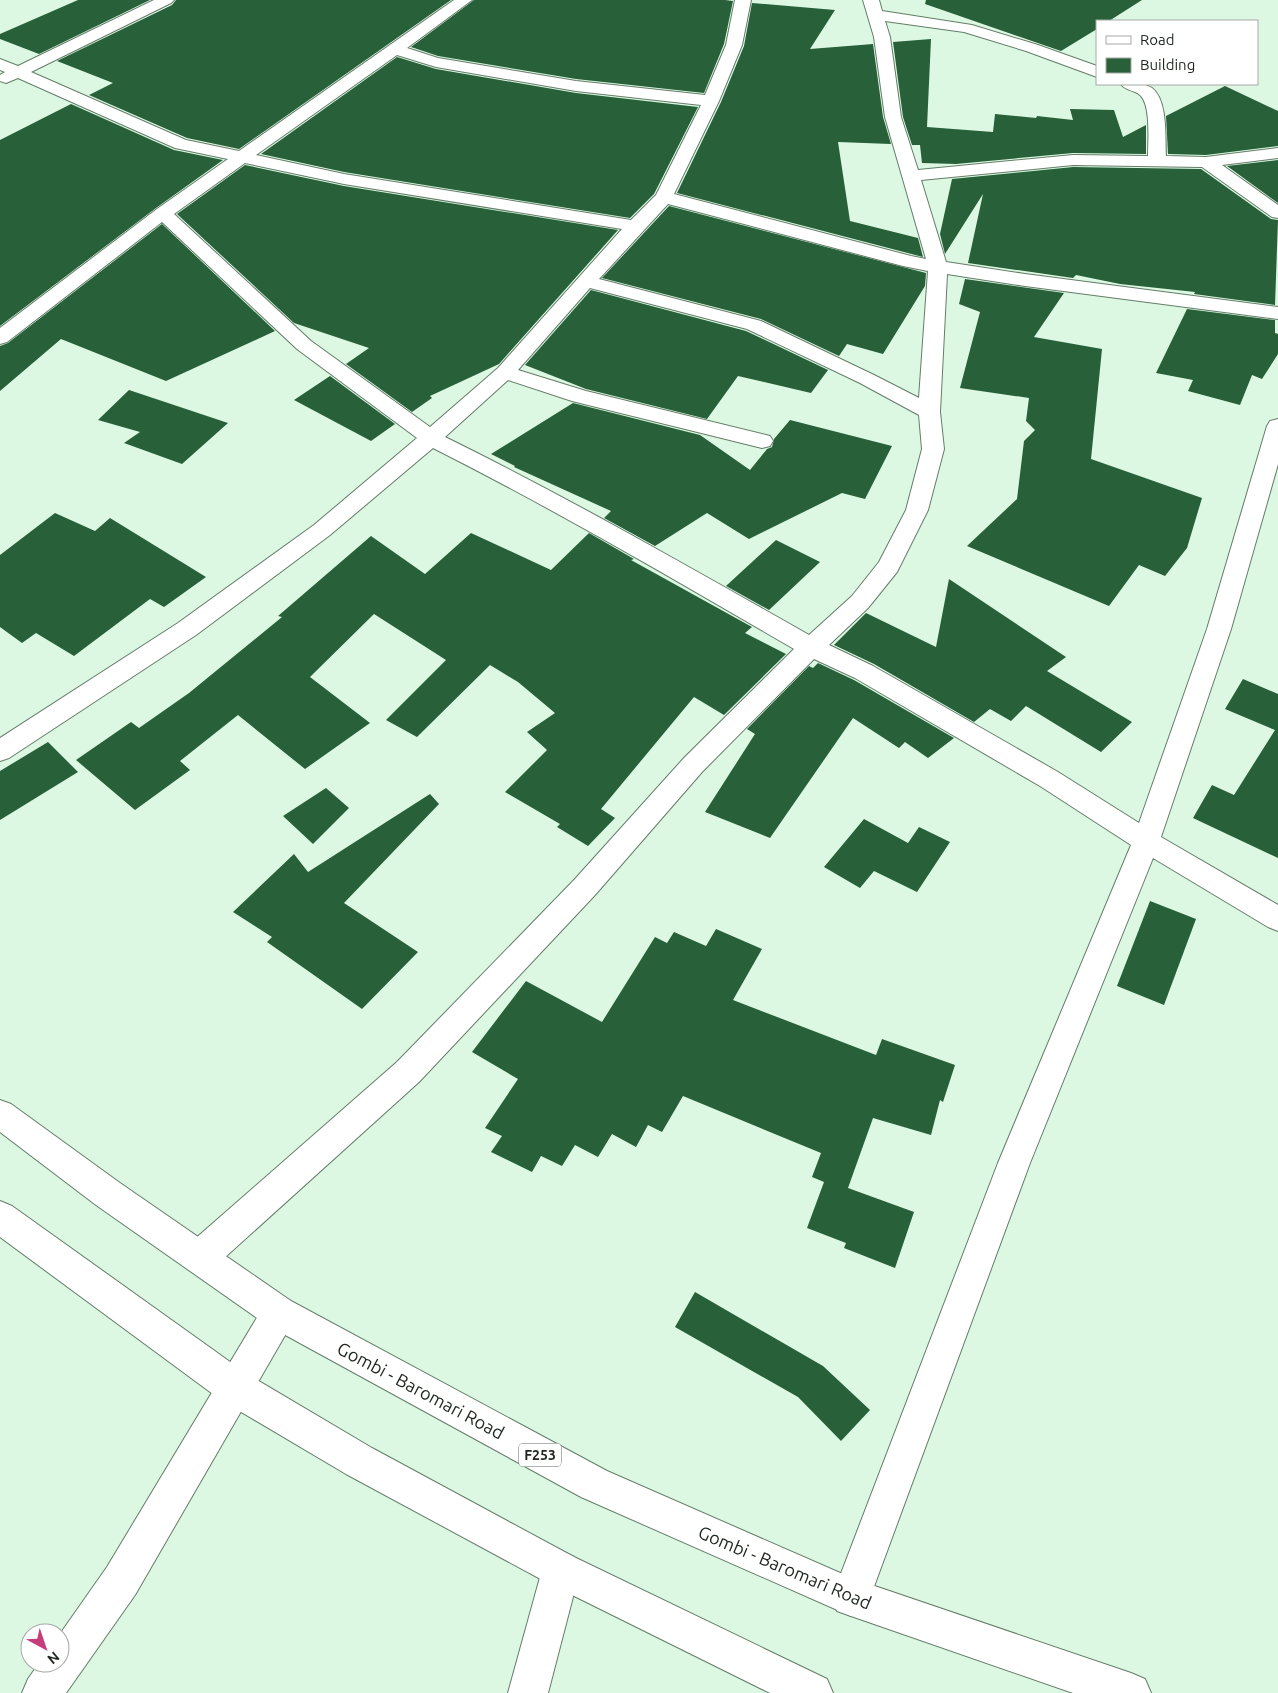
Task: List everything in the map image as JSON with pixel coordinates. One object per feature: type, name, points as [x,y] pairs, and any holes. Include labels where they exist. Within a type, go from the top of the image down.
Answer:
[{"type":"street","points":[[0,81],[8,68],[166,0]]},
{"type":"street","points":[[0,338],[163,213],[464,0]]},
{"type":"street","points":[[0,751],[187,629],[322,530],[431,438],[505,372],[634,226],[664,198],[711,101],[734,46],[743,0]]},
{"type":"street","points":[[200,1257],[408,1072],[585,888],[693,765],[860,602],[889,566],[918,510],[933,449],[929,412],[938,266],[893,117],[882,37],[874,8],[966,28],[1032,48],[1096,72]]},
{"type":"street","points":[[394,49],[436,62],[576,86],[711,101]]},
{"type":"street","points":[[8,68],[181,144],[344,179],[634,226]]},
{"type":"street","points":[[1131,85],[1147,92],[1155,106],[1157,162]]},
{"type":"street","points":[[911,176],[1073,160],[1206,162],[1278,153]]},
{"type":"street","points":[[1206,162],[1278,213]]},
{"type":"street","points":[[664,198],[910,262],[1025,280],[1278,313]]},
{"type":"street","points":[[163,213],[304,345],[431,438],[489,467],[666,564],[811,648],[881,682],[1048,779],[1146,841],[1278,919]]},
{"type":"street","points":[[585,281],[754,325],[868,378],[929,412]]},
{"type":"street","points":[[505,372],[580,396],[762,441]]},
{"type":"street","points":[[851,1597],[1014,1163],[1146,841],[1219,629],[1276,440]]},
{"type":"street","name":"Gombi - Baromari Road","points":[[0,1114],[108,1194],[279,1313],[594,1484],[851,1597],[1131,1693]]},
{"type":"street","points":[[0,1217],[140,1321],[234,1387],[359,1461],[560,1570],[814,1693]]},
{"type":"street","points":[[42,1693],[121,1581],[279,1313]]},
{"type":"street","points":[[528,1693],[560,1570]]},
{"type":"building","points":[[78,0],[150,0],[39,54],[0,39],[0,34]]},
{"type":"building","points":[[176,0],[451,0],[239,149],[187,138],[89,95],[113,83],[57,61],[172,5]]},
{"type":"building","points":[[474,0],[733,1],[724,44],[704,93],[576,79],[438,56],[411,47]]},
{"type":"building","points":[[926,0],[1142,0],[1111,20],[1096,20],[1096,30],[1061,51],[925,4]]},
{"type":"building","points":[[752,3],[835,10],[810,49],[873,44],[883,117],[891,144],[838,142],[850,221],[918,238],[923,257],[677,193],[721,102],[744,46]]},
{"type":"building","points":[[931,39],[927,127],[993,132],[995,114],[1073,120],[1070,109],[1114,110],[1123,137],[1146,125],[1146,154],[1073,153],[956,164],[922,163],[920,145],[912,145],[903,117],[893,42]]},
{"type":"building","points":[[397,57],[436,69],[576,93],[698,107],[654,194],[630,218],[344,172],[261,154]]},
{"type":"building","points":[[1225,86],[1278,111],[1278,146],[1206,155],[1168,154],[1166,116]]},
{"type":"building","points":[[71,104],[174,150],[223,160],[156,208],[0,326],[0,140]]},
{"type":"building","points":[[1278,160],[1278,203],[1227,166]]},
{"type":"building","points":[[245,165],[344,186],[618,230],[499,364],[430,396],[432,398],[412,412],[346,364],[369,348],[294,323],[177,214]]},
{"type":"building","points":[[1073,167],[1201,169],[1271,219],[1278,220],[1275,305],[1194,294],[1195,292],[1120,284],[1076,275],[1073,278],[968,263],[983,194],[945,254],[940,234],[952,179]]},
{"type":"building","points":[[669,206],[926,273],[925,286],[883,354],[847,344],[839,356],[761,319],[602,278]]},
{"type":"building","points":[[162,224],[275,331],[166,381],[61,339],[0,391],[0,346],[8,343]]},
{"type":"building","points":[[965,279],[1064,293],[1034,337],[1102,349],[1091,459],[1202,498],[1187,548],[1165,576],[1139,565],[1109,606],[967,546],[1017,499],[1024,441],[1035,430],[1026,421],[1029,398],[960,388],[980,312],[959,304]]},
{"type":"building","points":[[591,290],[746,331],[828,370],[811,393],[738,376],[707,419],[586,389],[525,365]]},
{"type":"building","points":[[1187,309],[1275,320],[1275,333],[1278,334],[1278,354],[1262,379],[1252,375],[1240,405],[1188,391],[1193,380],[1156,373]]},
{"type":"building","points":[[330,376],[395,424],[371,441],[294,400]]},
{"type":"building","points":[[129,390],[228,423],[182,464],[124,443],[140,432],[98,420]]},
{"type":"building","points":[[573,403],[700,435],[750,470],[767,449],[772,447],[774,439],[790,420],[892,446],[865,499],[842,493],[749,539],[707,513],[655,546],[604,518],[611,511],[514,467],[491,454]]},
{"type":"building","points":[[55,513],[95,531],[110,518],[206,577],[164,607],[150,599],[74,656],[36,633],[22,643],[0,627],[0,555]]},
{"type":"building","points":[[471,533],[551,570],[589,533],[634,559],[631,560],[752,627],[745,633],[786,654],[724,715],[694,697],[601,809],[615,818],[588,846],[557,827],[560,824],[505,792],[547,750],[527,732],[555,713],[518,682],[490,665],[417,737],[386,720],[446,660],[374,614],[310,677],[370,723],[305,769],[238,715],[180,761],[190,770],[135,810],[76,760],[131,722],[139,728],[189,693],[282,617],[278,616],[371,536],[425,574]]},
{"type":"building","points":[[776,540],[820,562],[769,610],[726,586]]},
{"type":"building","points":[[949,579],[1066,657],[1047,671],[1132,722],[1101,752],[1026,706],[1011,721],[990,709],[974,722],[874,664],[834,645],[866,613],[936,647]]},
{"type":"building","points":[[818,663],[854,680],[954,738],[928,758],[905,742],[899,748],[853,718],[770,838],[705,812],[755,734],[747,729],[809,666],[813,668]]},
{"type":"building","points":[[1243,679],[1278,694],[1278,858],[1193,818],[1212,785],[1234,795],[1275,730],[1225,709]]},
{"type":"building","points":[[48,742],[78,772],[0,820],[0,771]]},
{"type":"building","points":[[326,788],[349,808],[313,844],[283,816]]},
{"type":"building","points":[[430,794],[439,804],[344,903],[418,952],[362,1009],[267,942],[272,937],[233,912],[294,854],[308,872]]},
{"type":"building","points":[[864,819],[908,843],[919,827],[950,842],[917,892],[874,871],[860,888],[824,867]]},
{"type":"building","points":[[1150,901],[1196,919],[1164,1005],[1117,986]]},
{"type":"building","points":[[716,929],[762,949],[733,1000],[876,1055],[882,1039],[955,1065],[943,1102],[940,1100],[931,1135],[873,1118],[848,1188],[914,1212],[895,1268],[844,1248],[846,1243],[807,1228],[824,1182],[812,1177],[821,1153],[683,1096],[662,1132],[648,1125],[636,1147],[612,1134],[598,1157],[575,1145],[562,1166],[541,1156],[532,1172],[491,1152],[502,1136],[485,1128],[518,1079],[472,1052],[526,981],[602,1022],[655,937],[667,943],[674,932],[706,946]]},
{"type":"building","points":[[695,1292],[823,1366],[870,1410],[841,1441],[798,1397],[675,1327]]}]
